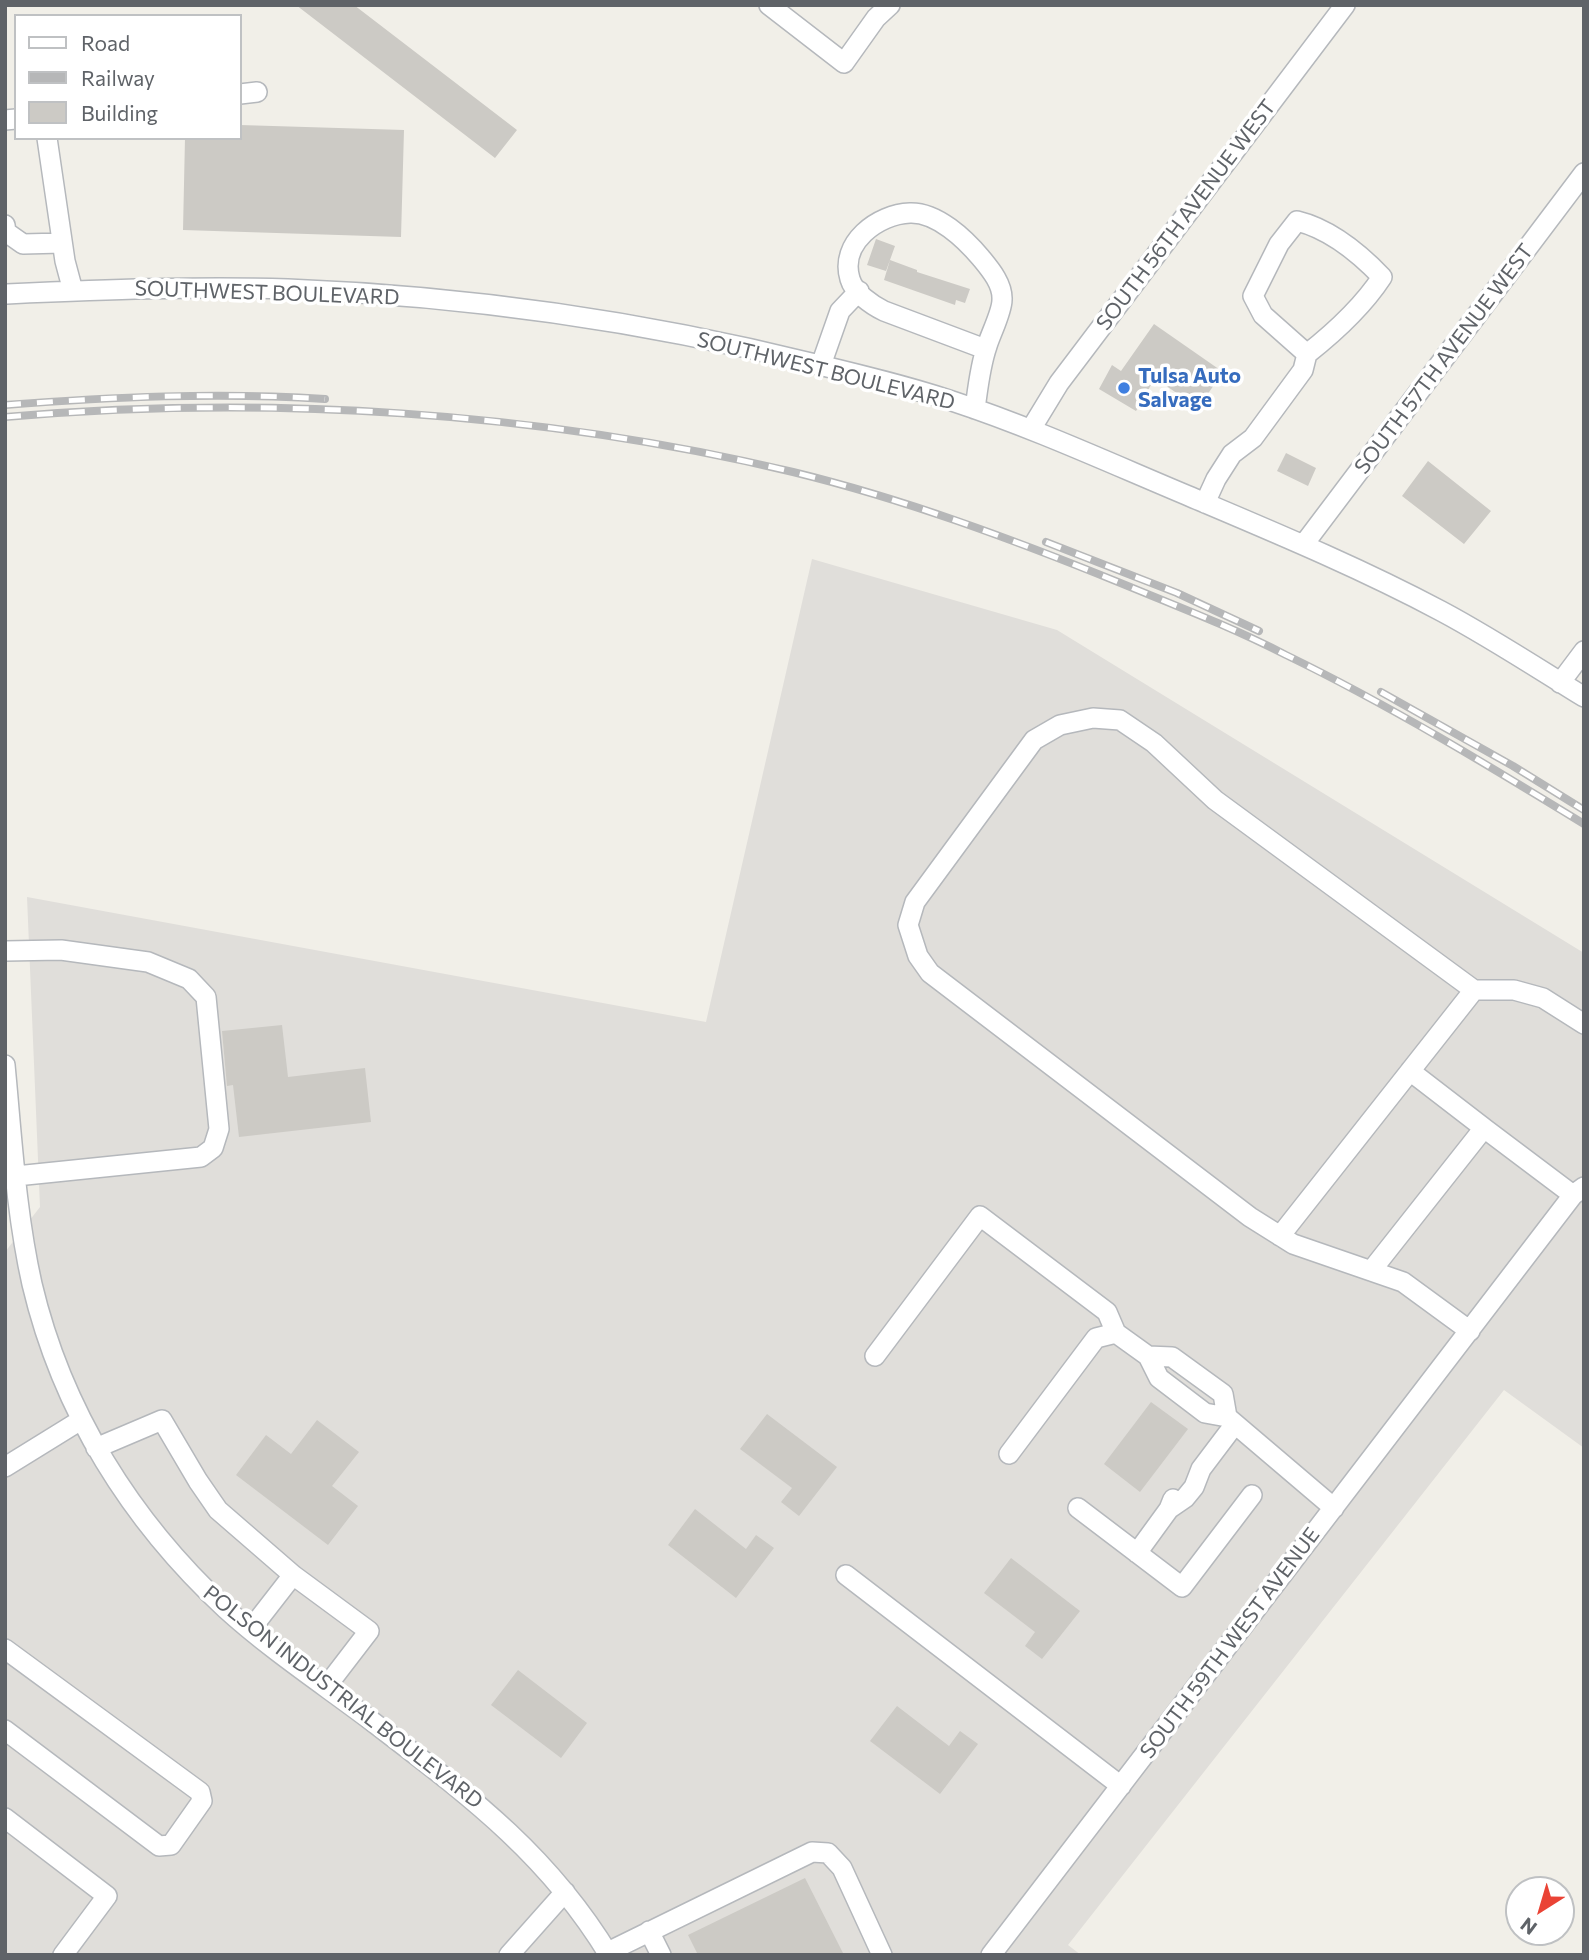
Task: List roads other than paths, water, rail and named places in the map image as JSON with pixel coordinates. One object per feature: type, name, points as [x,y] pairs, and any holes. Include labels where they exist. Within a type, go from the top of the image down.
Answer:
[{"type":"street","points":[[769,5],[845,62],[876,18],[890,5]]},
{"type":"street","name":"SOUTH 56TH AVENUE WEST","points":[[1031,429],[1059,383],[1345,5]]},
{"type":"street","points":[[47,140],[62,243],[73,291]]},
{"type":"street","name":"SOUTH 57TH AVENUE WEST","points":[[1304,544],[1584,173]]},
{"type":"street","points":[[975,409],[985,349],[1003,299],[996,276],[973,248],[930,217],[911,213],[876,224],[863,233],[854,244],[849,257],[850,280],[869,303],[884,312],[985,349]]},
{"type":"street","points":[[1205,503],[1232,454],[1253,438],[1303,370],[1307,354],[1330,336],[1382,277],[1366,260],[1317,226],[1297,221],[1279,244],[1253,296],[1263,315],[1307,354]]},
{"type":"street","points":[[5,225],[6,232],[23,244],[62,243]]},
{"type":"street","name":"SOUTHWEST BOULEVARD","points":[[5,294],[152,288],[288,289],[439,299],[563,314],[666,332],[870,377],[1031,429],[1304,544],[1443,612],[1584,698]]},
{"type":"street","points":[[821,365],[841,311],[859,291]]},
{"type":"street","points":[[1560,682],[1584,651]]},
{"type":"street","points":[[1470,1331],[1403,1282],[1293,1244],[1239,1209],[930,972],[918,956],[908,925],[915,902],[1034,740],[1060,725],[1093,718],[1120,720],[1154,743],[1215,800],[1474,990],[1514,990],[1543,998],[1584,1024]]},
{"type":"street","points":[[5,951],[61,950],[148,962],[189,979],[206,997],[219,1129],[213,1148],[201,1157],[16,1177]]},
{"type":"street","points":[[1280,1236],[1474,990]]},
{"type":"street","name":"POLSON INDUSTRIAL BOULEVARD","points":[[5,1065],[24,1243],[42,1322],[81,1420],[138,1513],[219,1602],[497,1819],[565,1892],[609,1953]]},
{"type":"street","points":[[1410,1071],[1484,1128],[1578,1191]]},
{"type":"street","points":[[1371,1271],[1484,1128]]},
{"type":"street","name":"SOUTH 59TH WEST AVENUE","points":[[991,1955],[1578,1191]]},
{"type":"street","points":[[875,1356],[980,1216],[1107,1312],[1116,1333],[1149,1356],[1171,1357],[1223,1394],[1231,1420],[1334,1508]]},
{"type":"street","points":[[1009,1454],[1096,1338],[1116,1333]]},
{"type":"street","points":[[5,1467],[81,1420]]},
{"type":"street","points":[[96,1448],[163,1420],[218,1510],[293,1575],[369,1631],[326,1687]]},
{"type":"street","points":[[1137,1553],[1169,1509],[1177,1490],[1188,1475],[1201,1469],[1231,1420]]},
{"type":"street","points":[[1078,1507],[1182,1587],[1252,1495]]},
{"type":"street","points":[[251,1629],[293,1575]]},
{"type":"street","points":[[846,1575],[1121,1786]]},
{"type":"street","points":[[5,1649],[200,1792],[202,1801],[171,1844],[159,1846],[5,1730]]},
{"type":"street","points":[[5,1818],[107,1896],[63,1955]]},
{"type":"street","points":[[609,1953],[812,1852],[828,1853],[842,1868],[882,1955]]},
{"type":"street","points":[[509,1955],[565,1892]]},
{"type":"street","points":[[649,1931],[661,1955]]},
{"type":"railway","points":[[5,405],[165,396],[325,399]]},
{"type":"railway","points":[[5,417],[203,408],[402,413],[599,435],[696,451],[793,472],[917,507],[998,535],[1224,626],[1324,674],[1400,715],[1584,824]]},
{"type":"railway","points":[[1046,542],[1177,593],[1259,631]]},
{"type":"railway","points":[[1381,692],[1513,766],[1584,810]]},
{"type":"place","name":"Tulsa Auto Salvage","points":[[1124,388]]}]
